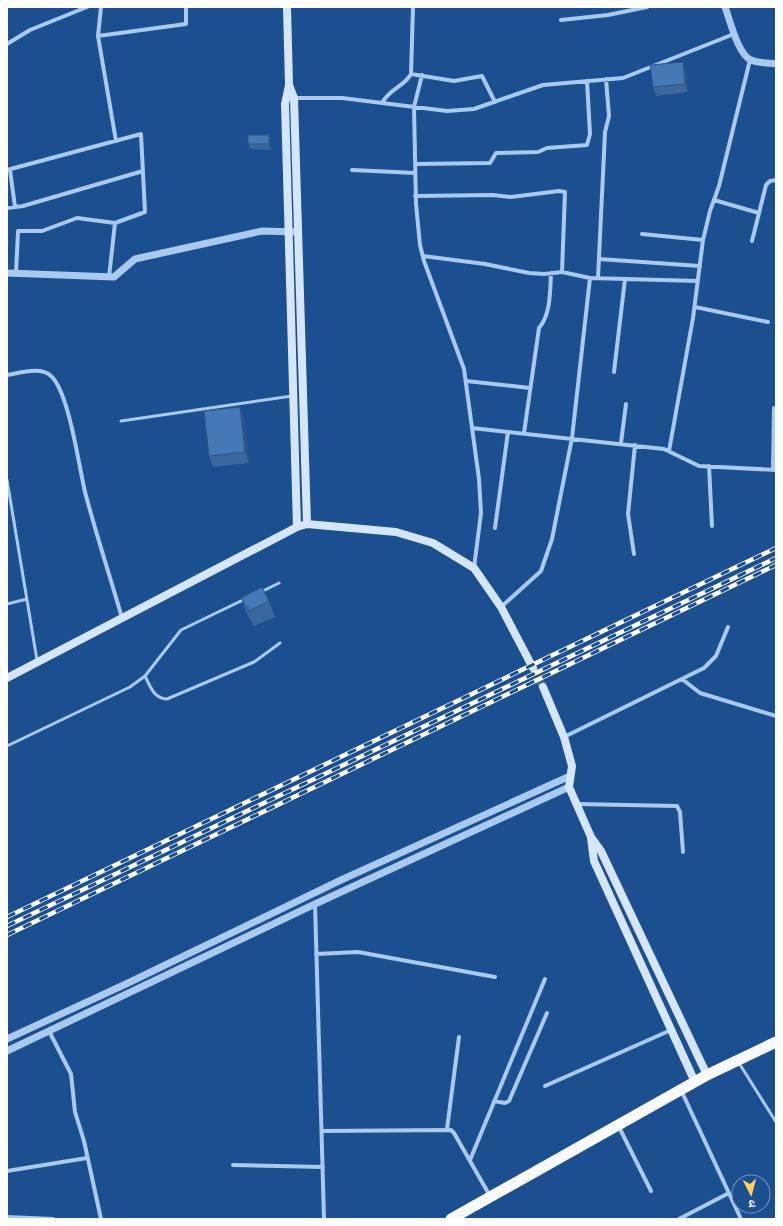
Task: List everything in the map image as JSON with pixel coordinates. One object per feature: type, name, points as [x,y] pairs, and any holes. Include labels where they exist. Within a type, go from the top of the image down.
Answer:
[{"type":"highway","points":[[451,1219],[707,1075],[776,1042]]},
{"type":"main road","points":[[287,7],[288,84],[285,104],[297,528]]},
{"type":"main road","points":[[288,84],[294,98],[307,524]]},
{"type":"main road","points":[[7,678],[307,524],[396,532],[433,543],[474,568],[500,607],[533,668]]},
{"type":"main road","points":[[543,687],[564,737],[572,766],[569,787],[576,804],[591,837],[601,851],[707,1075]]},
{"type":"main road","points":[[591,837],[594,861],[695,1082]]},
{"type":"street","points":[[7,44],[30,30],[87,7]]},
{"type":"street","points":[[101,7],[98,36],[116,141]]},
{"type":"street","points":[[98,36],[186,24],[186,7]]},
{"type":"street","points":[[382,103],[386,94],[408,80],[411,74],[413,7]]},
{"type":"street","points":[[561,20],[608,15],[647,7]]},
{"type":"street","points":[[726,7],[740,48],[750,60],[776,64]]},
{"type":"street","points":[[294,98],[342,98],[447,111],[474,109],[543,85],[623,78],[734,34]]},
{"type":"street","points":[[669,451],[695,307],[703,240],[750,60]]},
{"type":"street","points":[[411,74],[454,80],[482,76],[495,102]]},
{"type":"street","points":[[422,75],[414,107],[416,196],[423,256],[460,358],[466,381],[479,479],[481,513],[474,568]]},
{"type":"street","points":[[598,278],[605,132],[610,116],[606,79]]},
{"type":"street","points":[[415,164],[490,163],[496,154],[538,152],[547,148],[587,145],[590,134],[587,81]]},
{"type":"street","points":[[15,207],[9,170],[141,134],[146,212],[115,223],[77,218],[42,230],[18,231],[16,273]]},
{"type":"street","points":[[352,170],[415,173]]},
{"type":"street","points":[[7,208],[143,171]]},
{"type":"street","points":[[752,241],[766,185],[770,181],[776,180]]},
{"type":"street","points":[[416,196],[493,195],[511,197],[559,191],[565,192],[562,272]]},
{"type":"street","points":[[714,200],[759,213]]},
{"type":"street","points":[[109,277],[115,223]]},
{"type":"street","points":[[7,273],[114,277],[135,259],[262,231],[297,232]]},
{"type":"street","points":[[642,234],[703,240]]},
{"type":"street","points":[[423,256],[485,264],[529,273],[562,272],[590,278],[698,281]]},
{"type":"street","points":[[599,260],[700,266]]},
{"type":"street","points":[[524,433],[539,328],[544,322],[548,307],[552,273]]},
{"type":"street","points":[[500,607],[541,570],[552,539],[572,438],[590,278]]},
{"type":"street","points":[[614,372],[624,278]]},
{"type":"street","points":[[695,307],[768,322]]},
{"type":"street","points":[[7,375],[35,371],[43,372],[51,375],[56,382],[65,404],[85,492],[122,618]]},
{"type":"street","points":[[466,381],[530,388]]},
{"type":"street","points":[[621,444],[626,404]]},
{"type":"street","points":[[472,428],[664,448],[699,466],[774,470],[774,408]]},
{"type":"street","points":[[495,528],[508,432]]},
{"type":"street","points":[[634,554],[628,514],[636,445]]},
{"type":"street","points":[[709,466],[712,526]]},
{"type":"street","points":[[564,737],[704,668],[714,660],[728,627]]},
{"type":"street","points":[[682,679],[700,693],[776,716]]},
{"type":"street","points":[[7,1038],[123,985],[341,880],[570,776]]},
{"type":"street","points":[[7,1051],[315,904],[569,787]]},
{"type":"street","points":[[576,804],[677,806],[680,812],[683,852]]},
{"type":"street","points":[[315,904],[324,1219]]},
{"type":"street","points":[[316,954],[358,952],[495,977]]},
{"type":"street","points":[[470,1160],[546,979]]},
{"type":"street","points":[[494,1101],[505,1103],[509,1101],[547,1013]]},
{"type":"street","points":[[545,1086],[672,1030]]},
{"type":"street","points":[[49,1031],[71,1074],[75,1112],[84,1141],[86,1158],[101,1219]]},
{"type":"street","points":[[447,1129],[459,1037]]},
{"type":"street","points":[[681,1090],[741,1219]]},
{"type":"street","points":[[618,1125],[651,1191]]},
{"type":"street","points":[[322,1131],[447,1129],[454,1133],[490,1196]]},
{"type":"street","points":[[7,1171],[86,1158]]},
{"type":"street","points":[[233,1165],[323,1167]]},
{"type":"street","points":[[679,1219],[729,1193]]},
{"type":"street","points":[[7,1217],[52,1219]]},
{"type":"lane","points":[[121,421],[293,396]]},
{"type":"lane","points":[[7,480],[38,662]]},
{"type":"lane","points":[[258,593],[279,583]]},
{"type":"lane","points":[[7,746],[130,687],[144,676],[181,630],[251,596]]},
{"type":"lane","points":[[7,604],[27,599]]},
{"type":"lane","points":[[144,676],[157,697],[167,699],[254,662],[280,643]]},
{"type":"lane","points":[[738,1060],[776,1122]]},
{"type":"building","points":[[683,62],[685,84],[653,87],[650,65]]},
{"type":"building","points":[[248,135],[269,135],[269,144],[248,144]]},
{"type":"building","points":[[240,407],[245,452],[209,456],[204,411]]},
{"type":"building","points":[[262,587],[269,601],[249,611],[241,598]]},
{"type":"tunnel","points":[[533,668],[543,687]]},
{"type":"railway","points":[[7,917],[776,548]]},
{"type":"railway","points":[[7,926],[776,558]]},
{"type":"railway","points":[[7,935],[776,565]]}]
